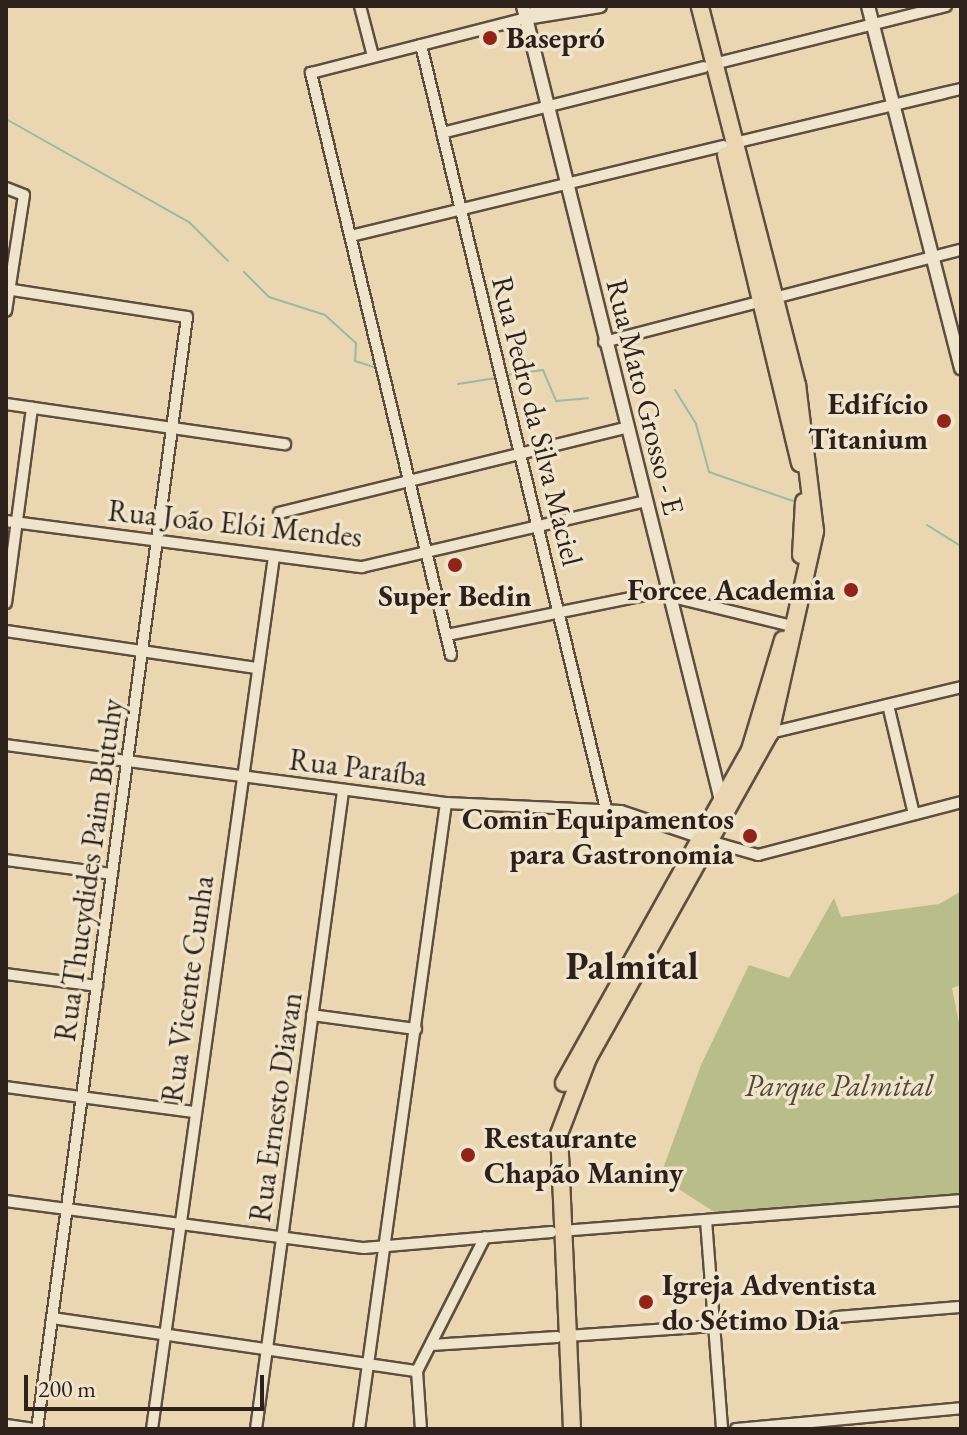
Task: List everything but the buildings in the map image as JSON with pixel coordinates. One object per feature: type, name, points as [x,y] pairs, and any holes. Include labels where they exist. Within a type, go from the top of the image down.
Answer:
[{"type":"main road","points":[[564,1429],[556,1232],[557,1151],[571,1095],[726,804],[770,733],[815,499],[709,66],[689,6]]},
{"type":"main road","points":[[700,6],[709,66]]},
{"type":"main road","points":[[726,804],[759,727],[792,626]]},
{"type":"main road","points":[[562,1336],[572,1429]]},
{"type":"street","points":[[360,6],[373,56]]},
{"type":"street","points":[[451,655],[412,481],[311,73],[421,45],[546,6]]},
{"type":"street","points":[[524,12],[600,6]]},
{"type":"street","points":[[868,6],[930,258],[958,344],[961,368]]},
{"type":"street","points":[[442,133],[946,6]]},
{"type":"street","name":"Rua Mato Grosso - E","points":[[524,12],[604,342],[628,427],[666,595],[726,804]]},
{"type":"street","name":"Rua Pedro da Silva Maciel","points":[[421,45],[606,809]]},
{"type":"street","points":[[351,236],[961,89]]},
{"type":"street","points":[[6,311],[24,195],[12,189]]},
{"type":"street","points":[[604,342],[961,250]]},
{"type":"street","name":"Rua Thucydides Paim Butuhy","points":[[8,289],[187,317],[36,1429]]},
{"type":"street","points":[[6,404],[285,444]]},
{"type":"street","points":[[6,603],[12,521],[32,408]]},
{"type":"street","points":[[279,513],[628,427]]},
{"type":"street","name":"Rua João Elói Mendes","points":[[12,521],[362,567],[645,501]]},
{"type":"street","name":"Rua Vicente Cunha","points":[[152,1429],[274,556]]},
{"type":"street","points":[[447,635],[628,595],[666,595],[792,626]]},
{"type":"street","points":[[6,631],[256,668]]},
{"type":"street","points":[[770,733],[961,687]]},
{"type":"street","points":[[888,705],[914,814]]},
{"type":"street","name":"Rua Paraíba","points":[[6,745],[446,803],[606,809],[758,855],[961,802]]},
{"type":"street","name":"Rua Ernesto Diavan","points":[[256,1429],[343,791]]},
{"type":"street","points":[[359,1429],[387,1245],[446,803]]},
{"type":"street","points":[[6,860],[112,874]]},
{"type":"street","points":[[6,974],[97,986]]},
{"type":"street","points":[[312,1015],[416,1029]]},
{"type":"street","points":[[6,1087],[194,1112]]},
{"type":"street","points":[[6,1201],[282,1238],[387,1245],[961,1200]]},
{"type":"street","points":[[706,1220],[722,1429]]},
{"type":"street","points":[[421,1429],[417,1371],[485,1237]]},
{"type":"street","points":[[836,1317],[961,1307]]},
{"type":"street","points":[[52,1318],[417,1371]]},
{"type":"street","points":[[431,1345],[714,1326]]},
{"type":"street","points":[[736,1429],[961,1408]]},
{"type":"street","points":[[6,1425],[36,1429]]},
{"type":"green space","name":"Parque Palmital","points":[[961,878],[961,985],[952,988],[961,1033],[961,1196],[719,1215],[660,1177],[701,1065],[749,965],[789,978],[834,898],[841,917],[939,904],[960,892]]},
{"type":"waterway","points":[[6,119],[189,222],[228,261]]},
{"type":"waterway","points":[[244,272],[269,297],[325,315],[356,343],[355,361],[377,368]]},
{"type":"waterway","points":[[507,375],[543,370],[556,401],[588,398]]},
{"type":"waterway","points":[[458,384],[495,378]]},
{"type":"waterway","points":[[675,390],[696,424],[709,472],[793,501]]},
{"type":"waterway","points":[[927,525],[961,546]]},
{"type":"place","name":"Basepró","points":[[490,38]]},
{"type":"place","name":"Edifício Titanium","points":[[944,421]]},
{"type":"place","name":"Super Bedin","points":[[455,565]]},
{"type":"place","name":"Forcee Academia","points":[[851,590]]},
{"type":"place","name":"Comin Equipamentos para Gastronomia","points":[[750,836]]},
{"type":"place","name":"Restaurante Chapão Maniny","points":[[468,1155]]},
{"type":"place","name":"Igreja Adventista do Sétimo Dia","points":[[646,1302]]},
{"type":"district","name":"Palmital","points":[[632,966]]}]
